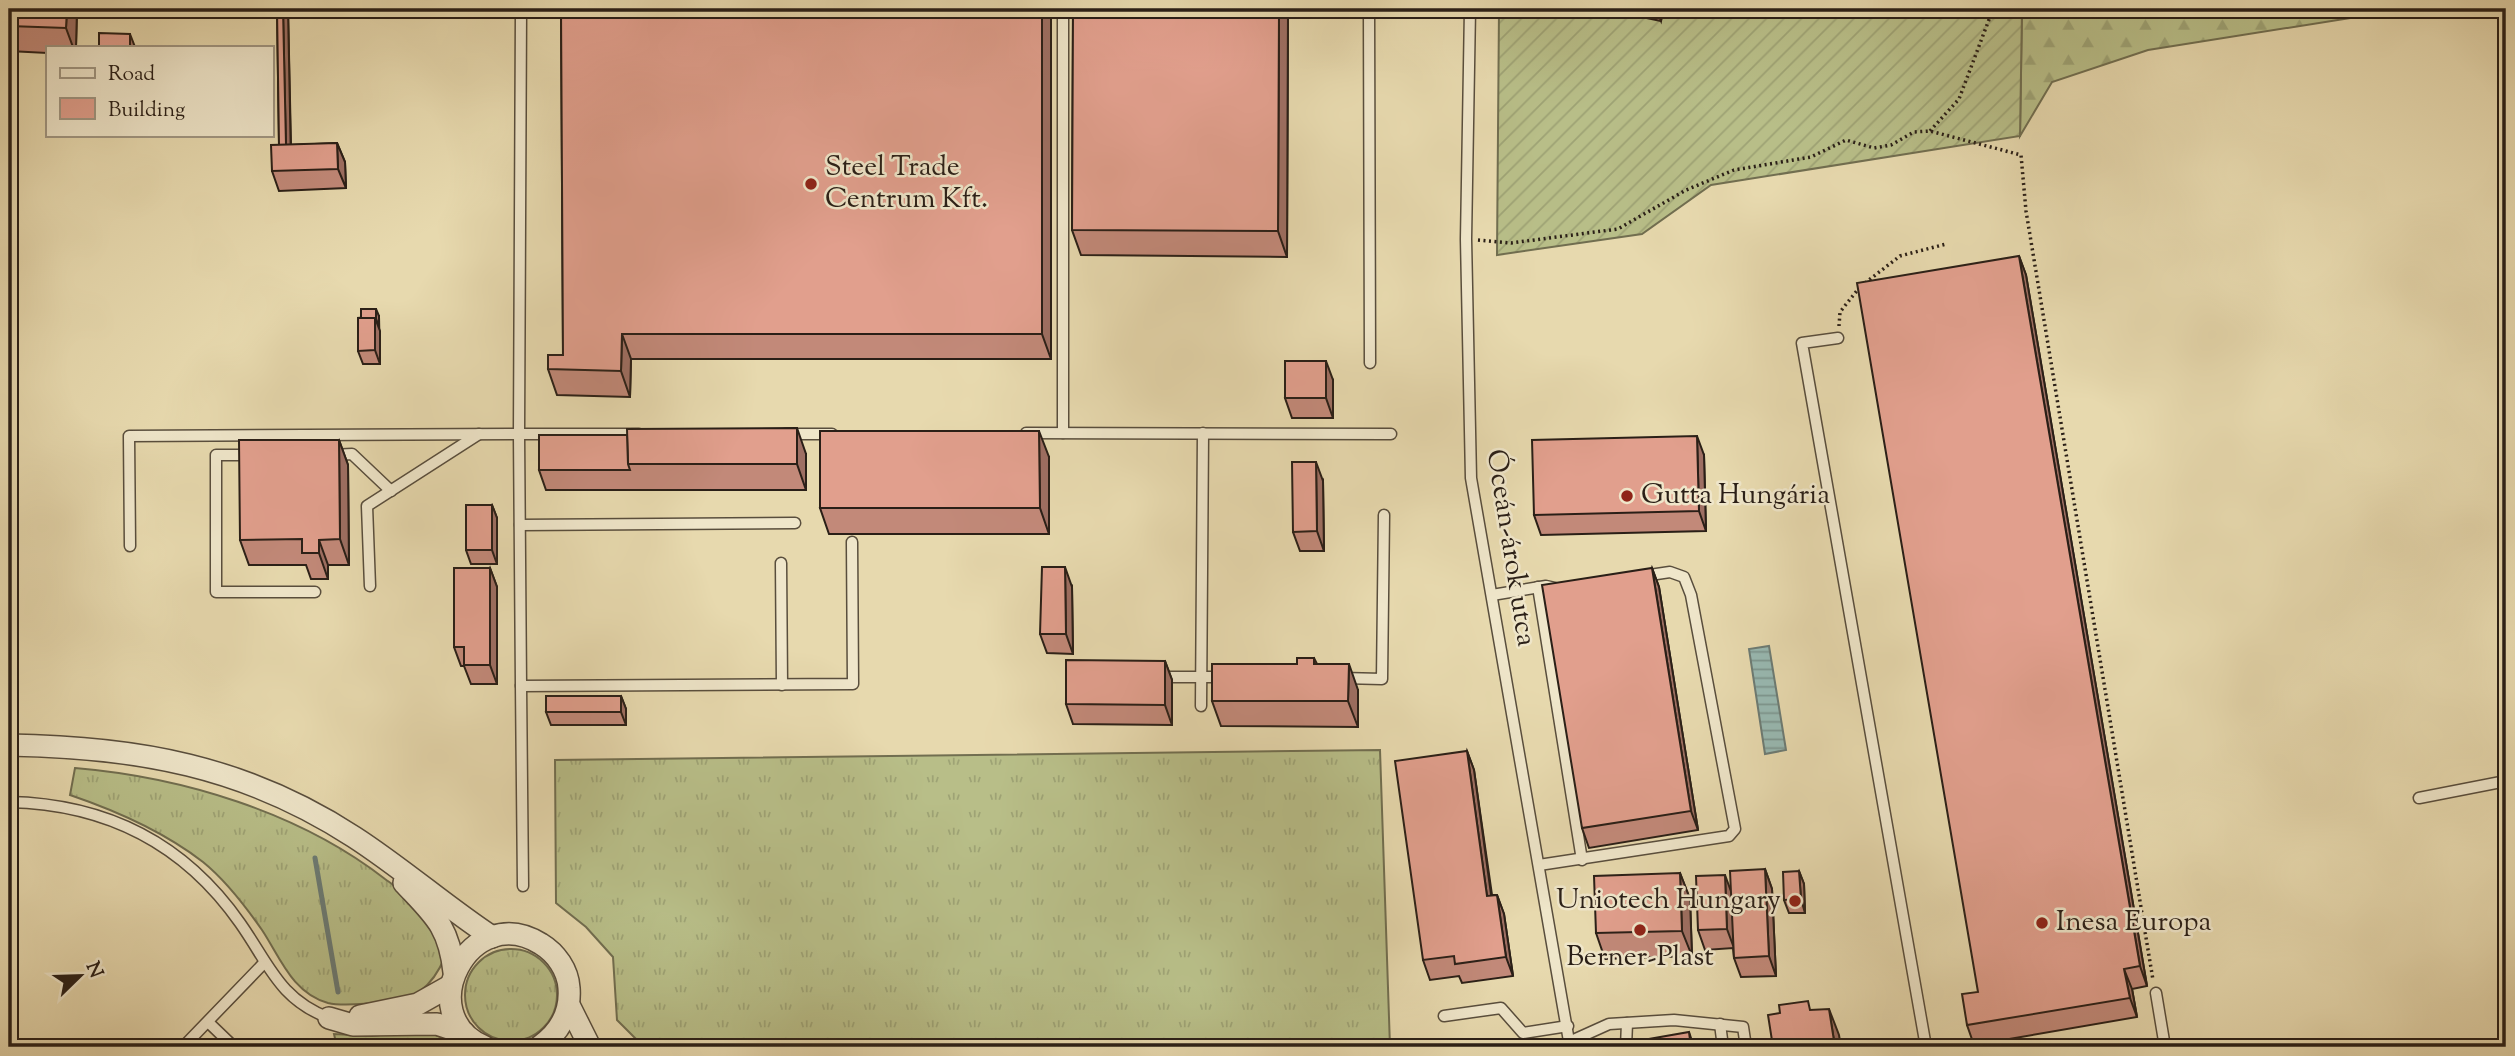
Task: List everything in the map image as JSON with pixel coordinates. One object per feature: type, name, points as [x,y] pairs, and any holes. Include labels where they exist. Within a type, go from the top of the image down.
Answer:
[{"type":"street","points":[[9,745],[76,746],[190,763],[248,782],[298,804],[379,855],[492,937]]},
{"type":"street","points":[[379,855],[431,911],[451,944],[452,1011],[475,1043]]},
{"type":"street","points":[[329,1018],[369,1015],[418,1004],[452,979],[463,957],[476,944],[492,937],[513,934],[533,939],[550,949],[562,966],[569,985],[569,1005],[561,1026],[539,1047]]},
{"type":"street","points":[[569,1005],[590,1047]]},
{"type":"street","points":[[329,1018],[353,1025],[437,1024],[475,1043]]},
{"type":"lane","points":[[521,9],[519,434],[523,886]]},
{"type":"lane","points":[[1063,9],[1063,433]]},
{"type":"lane","points":[[1369,9],[1370,363]]},
{"type":"lane","name":"Óceán-árok utca","points":[[1470,9],[1466,239],[1471,478],[1570,1044]]},
{"type":"lane","points":[[1838,338],[1802,343],[1926,1047]]},
{"type":"lane","points":[[1008,433],[1391,433]]},
{"type":"lane","points":[[1201,706],[1203,433]]},
{"type":"lane","points":[[370,586],[368,506],[479,434]]},
{"type":"lane","points":[[130,546],[129,436],[645,434]]},
{"type":"lane","points":[[770,434],[840,434]]},
{"type":"lane","points":[[325,455],[352,454],[391,491]]},
{"type":"lane","points":[[270,455],[216,455],[216,592],[315,592]]},
{"type":"lane","points":[[1327,678],[1382,679],[1384,516]]},
{"type":"lane","points":[[520,525],[795,523]]},
{"type":"lane","points":[[521,686],[853,684],[852,542]]},
{"type":"lane","points":[[781,563],[782,685]]},
{"type":"lane","points":[[1539,865],[1729,836],[1735,829],[1691,595],[1684,577],[1670,572],[1633,578]]},
{"type":"lane","points":[[1538,587],[1582,860]]},
{"type":"lane","points":[[1492,595],[1538,587],[1571,587]]},
{"type":"lane","points":[[1147,677],[1243,677]]},
{"type":"lane","points":[[2419,798],[2506,781]]},
{"type":"lane","points":[[9,802],[46,803],[89,811],[136,830],[173,854],[209,884],[241,924],[263,964],[287,993],[309,1010],[329,1018]]},
{"type":"lane","points":[[183,1047],[263,964]]},
{"type":"lane","points":[[2156,993],[2165,1047]]},
{"type":"lane","points":[[1444,1016],[1501,1008],[1522,1034],[1568,1026]]},
{"type":"lane","points":[[1570,1044],[1609,1024],[1674,1020],[1743,1027],[1746,1047]]},
{"type":"lane","points":[[208,1022],[234,1047]]},
{"type":"lane","points":[[1626,1047],[1627,1023]]},
{"type":"lane","points":[[1720,1024],[1723,1047]]},
{"type":"path","points":[[1930,131],[1959,99],[1993,9]]},
{"type":"path","points":[[1466,239],[1511,243],[1618,229],[1686,190],[1734,170],[1811,157],[1846,140],[1874,148],[1891,145],[1914,132],[1930,131],[2021,155],[2026,211],[2156,993]]},
{"type":"path","points":[[1838,338],[1840,312],[1863,285],[1900,256],[1946,244]]},
{"type":"green space","points":[[1499,9],[2022,9],[2020,136],[1711,185],[1642,234],[1497,255]]},
{"type":"green space","points":[[2022,9],[2407,9],[2148,50],[2052,82],[2020,136]]},
{"type":"green space","points":[[1380,750],[1390,1047],[644,1047],[617,1020],[613,957],[586,927],[556,903],[555,760]]},
{"type":"green space","points":[[75,768],[197,789],[277,817],[315,835],[351,855],[415,901],[430,923],[445,957],[440,968],[421,990],[393,1002],[341,1005],[316,998],[296,983],[249,912],[203,862],[139,823],[70,795]]},
{"type":"green space","points":[[511,949],[529,953],[544,962],[553,977],[557,995],[553,1013],[544,1028],[529,1037],[511,1041],[493,1037],[478,1028],[469,1013],[465,995],[469,977],[478,962],[493,953]]},
{"type":"green space","points":[[422,1030],[446,1039],[454,1047],[337,1047],[334,1034],[372,1036]]},
{"type":"water","points":[[1769,646],[1786,750],[1765,754],[1749,649]]},
{"type":"building","points":[[9,9],[67,9],[66,28],[9,26]]},
{"type":"building","points":[[277,9],[283,9],[286,145],[279,145]]},
{"type":"building","name":"Steel Trade Centrum Kft.","points":[[561,9],[1042,9],[1042,334],[622,334],[621,371],[548,369],[548,355],[563,355]]},
{"type":"building","points":[[1073,9],[1279,9],[1278,231],[1072,230]]},
{"type":"building","points":[[1644,9],[1659,9],[1658,14]]},
{"type":"building","points":[[99,33],[130,34],[130,46],[99,46]]},
{"type":"building","points":[[337,143],[338,169],[272,171],[271,145]]},
{"type":"building","points":[[2019,256],[2140,966],[2124,969],[2130,998],[1967,1025],[1962,994],[1978,992],[1857,283]]},
{"type":"building","points":[[361,309],[376,309],[376,319],[361,318]]},
{"type":"building","points":[[358,318],[375,318],[375,350],[358,351]]},
{"type":"building","points":[[1285,361],[1326,361],[1326,398],[1285,398]]},
{"type":"building","points":[[797,428],[797,464],[628,464],[627,429]]},
{"type":"building","points":[[820,431],[1039,431],[1040,508],[820,508]]},
{"type":"building","points":[[539,435],[627,435],[630,470],[539,470]]},
{"type":"building","points":[[1697,436],[1699,511],[1534,515],[1532,440]]},
{"type":"building","points":[[239,440],[339,440],[340,539],[319,540],[319,553],[302,553],[302,539],[240,540]]},
{"type":"building","points":[[1292,462],[1316,462],[1317,531],[1293,532]]},
{"type":"building","points":[[466,505],[492,505],[492,550],[466,550]]},
{"type":"building","points":[[1042,567],[1065,567],[1066,634],[1040,634]]},
{"type":"building","points":[[454,568],[490,568],[490,665],[464,665],[464,647],[454,647]]},
{"type":"building","points":[[1652,568],[1691,811],[1582,828],[1542,585]]},
{"type":"building","points":[[1297,658],[1314,658],[1314,664],[1349,664],[1348,701],[1212,701],[1212,664],[1297,664]]},
{"type":"building","points":[[1066,660],[1165,661],[1165,705],[1066,704]]},
{"type":"building","points":[[546,696],[621,696],[621,712],[546,712]]},
{"type":"building","points":[[1467,751],[1487,896],[1497,895],[1506,957],[1455,964],[1454,956],[1423,960],[1395,761]]},
{"type":"building","points":[[1765,869],[1769,956],[1734,958],[1730,871]]},
{"type":"building","points":[[1799,871],[1801,899],[1784,900],[1783,872]]},
{"type":"building","points":[[1680,873],[1682,931],[1596,933],[1594,876]]},
{"type":"building","points":[[1725,875],[1727,929],[1698,930],[1696,876]]},
{"type":"building","points":[[1808,1001],[1810,1010],[1829,1009],[1835,1047],[1773,1047],[1768,1015],[1780,1013],[1779,1005]]},
{"type":"building","points":[[1689,1032],[1691,1047],[1621,1047],[1620,1044]]},
{"type":"waterway","points":[[315,858],[338,992]]},
{"type":"place","name":"Steel Trade Centrum Kft.","points":[[811,184]]},
{"type":"place","name":"Gutta Hungária","points":[[1627,496]]},
{"type":"place","name":"Uniotech Hungary","points":[[1795,901]]},
{"type":"place","name":"Inesa Europa","points":[[2042,923]]},
{"type":"place","name":"Berner-Plast","points":[[1640,930]]}]
